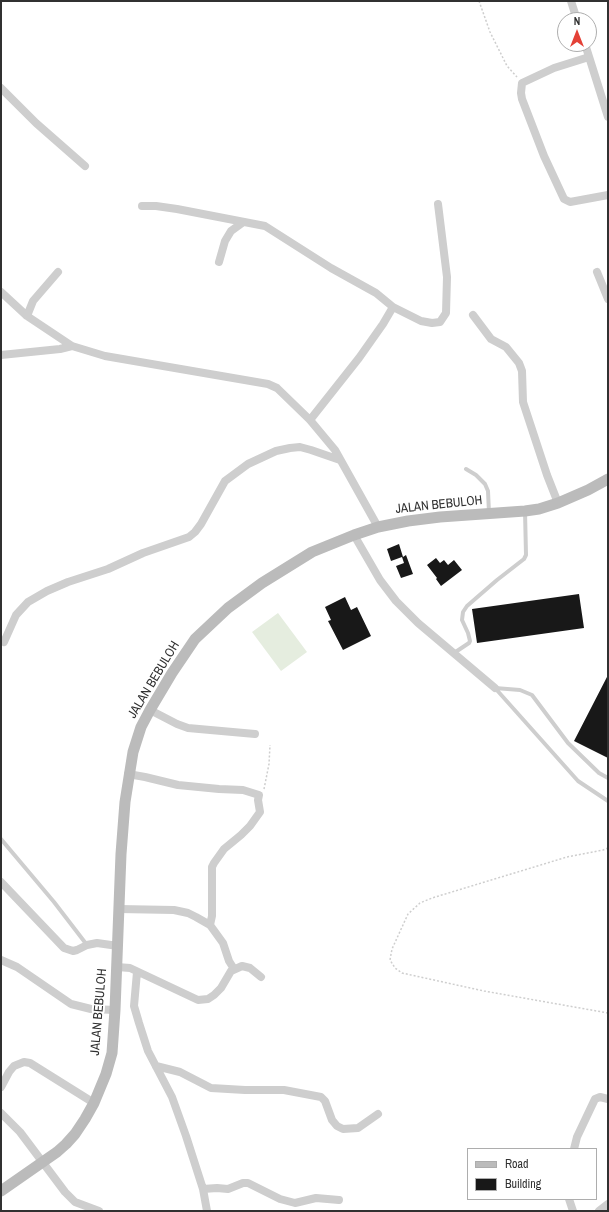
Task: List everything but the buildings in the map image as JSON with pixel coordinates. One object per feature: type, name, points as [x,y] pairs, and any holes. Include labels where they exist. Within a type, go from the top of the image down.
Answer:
[{"type":"main road","name":"JALAN BEBULOH","points":[[1,1191],[57,1152],[75,1134],[94,1103],[106,1074],[112,1053],[124,802],[128,774],[141,727],[150,710],[185,653],[205,629],[228,608],[262,583],[312,552],[354,535],[378,527],[408,520],[539,509],[558,503],[588,490],[608,479]]},
{"type":"street","points":[[571,1],[574,12]]},
{"type":"street","points":[[587,52],[608,118]]},
{"type":"street","points":[[589,57],[554,68],[522,83],[521,92],[522,99],[561,196],[570,202],[608,195]]},
{"type":"street","points":[[1,88],[36,123],[85,166]]},
{"type":"street","points":[[142,206],[156,206],[242,223],[265,226],[331,268],[376,293],[393,307],[422,321],[432,323],[440,322],[446,313],[447,277],[438,204]]},
{"type":"street","points":[[219,262],[225,241],[231,231],[242,223]]},
{"type":"street","points":[[27,316],[33,301],[58,272]]},
{"type":"street","points":[[597,272],[608,299]]},
{"type":"street","points":[[1,292],[27,316],[72,346],[105,356],[268,384],[280,390],[310,420],[335,450],[378,527]]},
{"type":"street","points":[[310,420],[359,358],[393,307]]},
{"type":"street","points":[[473,315],[491,339],[506,347],[519,363],[522,371],[523,402],[558,503]]},
{"type":"street","points":[[1,355],[60,349],[72,346]]},
{"type":"street","points":[[4,642],[16,615],[28,602],[48,590],[189,537],[196,532],[225,481],[248,464],[276,451],[300,447],[340,460]]},
{"type":"street","points":[[354,535],[380,580],[396,601],[418,623],[473,671],[495,688]]},
{"type":"street","points":[[150,710],[188,728],[255,734]]},
{"type":"street","points":[[128,774],[145,776],[178,785],[243,790],[259,795],[258,800],[260,812],[250,826],[224,849],[212,867],[212,916],[210,925]]},
{"type":"street","points":[[1,882],[64,948],[73,951],[86,945],[97,943],[118,946]]},
{"type":"street","points":[[119,909],[174,910],[188,913],[210,925],[223,943],[229,961],[234,969]]},
{"type":"street","points":[[1,960],[18,968],[71,1004],[91,1010],[115,1010]]},
{"type":"street","points":[[117,967],[130,968],[194,999],[203,1000],[214,995],[234,969],[242,966],[250,968],[261,977]]},
{"type":"street","points":[[137,972],[134,1006],[148,1050],[172,1098],[204,1189],[207,1211]]},
{"type":"street","points":[[1,1087],[14,1066],[24,1062],[30,1063],[94,1103]]},
{"type":"street","points":[[156,1066],[180,1072],[211,1088],[238,1090],[284,1090],[321,1097],[325,1102],[332,1120],[337,1126],[343,1129],[358,1128],[378,1114]]},
{"type":"street","points":[[574,1148],[577,1137],[594,1099],[600,1097],[608,1098]]},
{"type":"street","points":[[1,1113],[20,1132],[65,1192],[75,1202],[99,1211]]},
{"type":"street","points":[[204,1189],[228,1189],[243,1183],[248,1183],[280,1199],[296,1203],[316,1198],[339,1200]]},
{"type":"street","points":[[568,1200],[573,1211]]},
{"type":"street","points":[[599,1211],[608,1204]]},
{"type":"lane","points":[[466,469],[476,475],[485,484],[488,491],[489,514]]},
{"type":"lane","points":[[454,653],[470,641],[462,620],[463,612],[467,606],[524,559],[526,555],[527,542],[525,511]]},
{"type":"lane","points":[[495,688],[520,690],[532,695],[568,743],[598,773],[608,778]]},
{"type":"lane","points":[[495,688],[578,781],[608,801]]},
{"type":"lane","points":[[1,839],[54,902],[86,945]]},
{"type":"path","points":[[479,1],[490,32],[507,66],[522,83]]},
{"type":"path","points":[[259,795],[265,786],[270,745]]},
{"type":"path","points":[[608,848],[567,857],[426,900],[414,907],[408,914],[392,949],[390,960],[395,968],[402,973],[484,991],[608,1013]]},
{"type":"shaded area","points":[[278,613],[307,652],[281,671],[252,632]]}]
